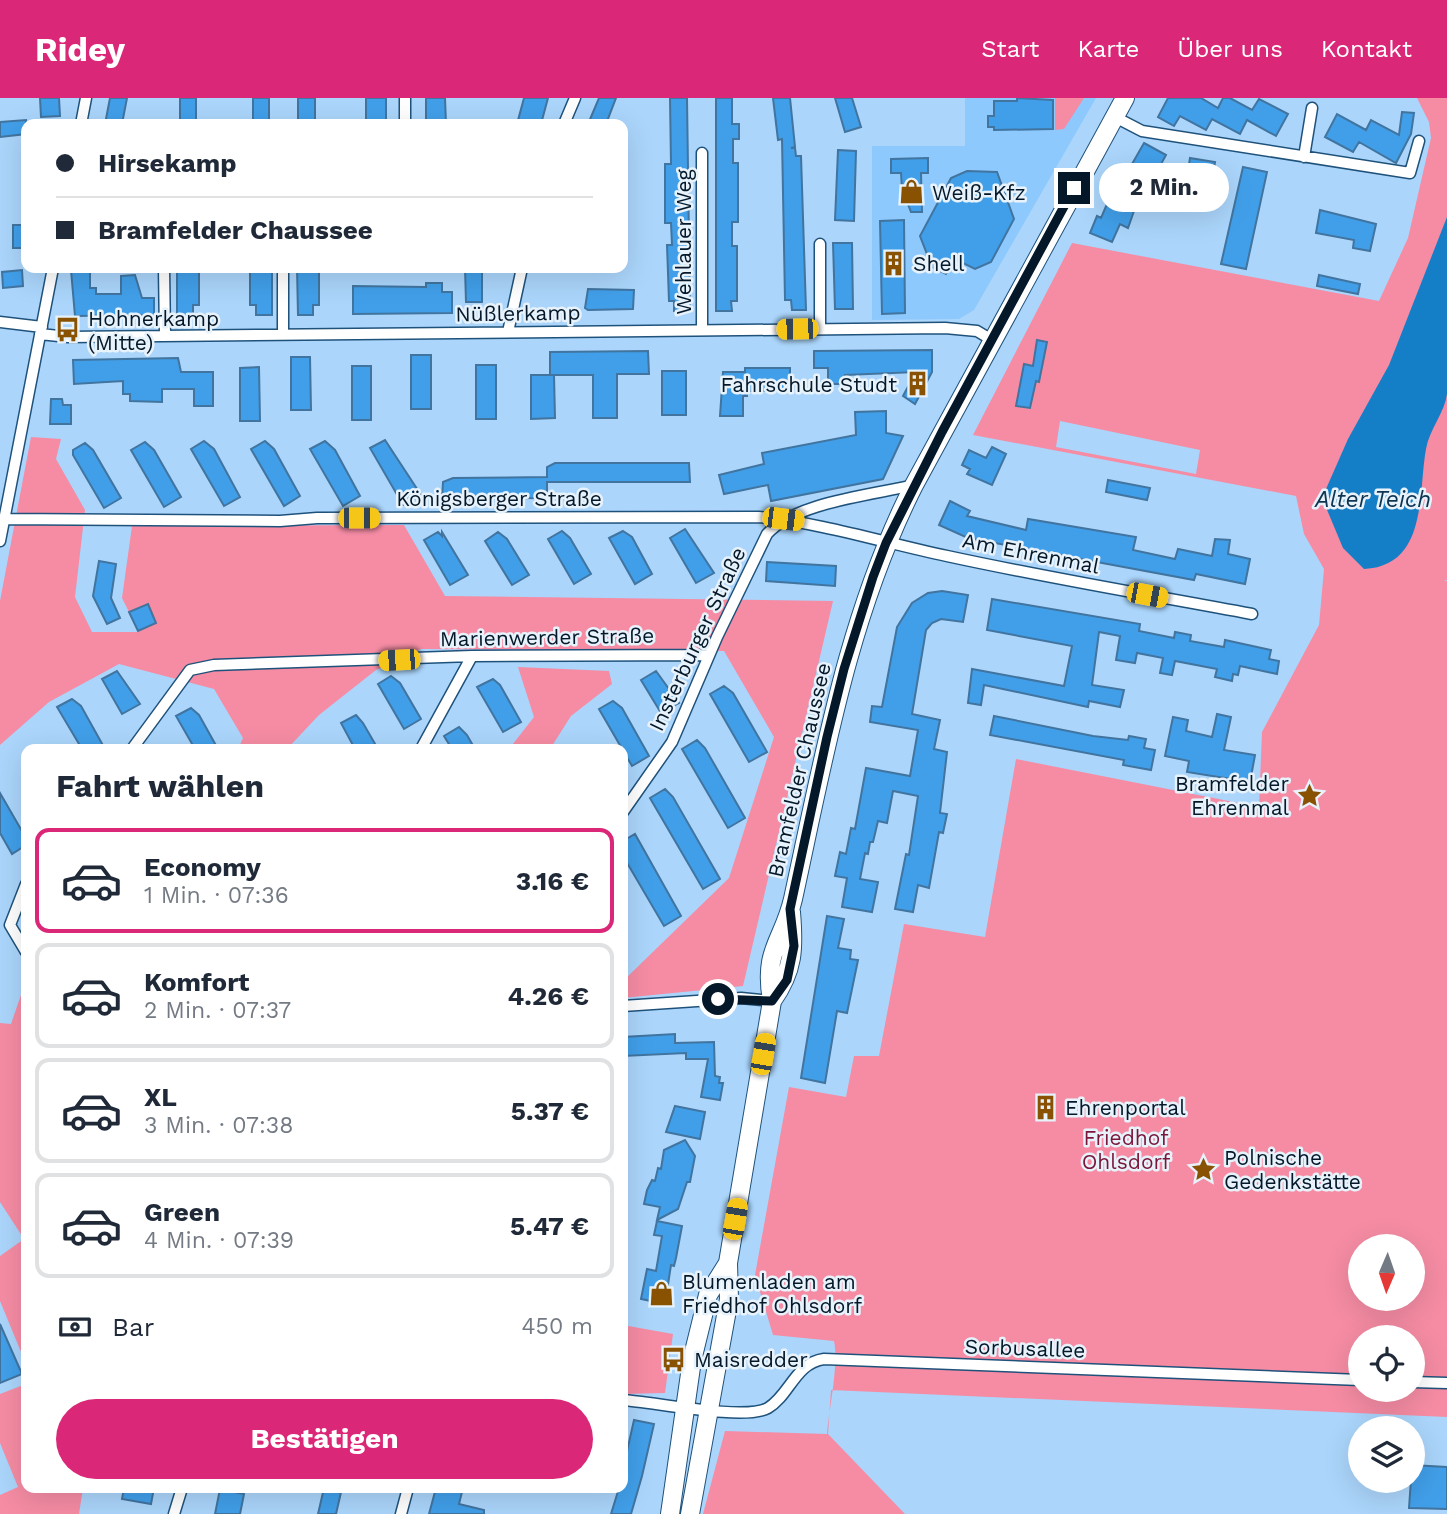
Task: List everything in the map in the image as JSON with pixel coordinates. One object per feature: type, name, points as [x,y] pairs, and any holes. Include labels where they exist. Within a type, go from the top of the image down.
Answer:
[{"type":"main road","name":"Bramfelder Chaussee","points":[[690,1514],[729,1298],[728,1263],[772,1001],[787,980],[794,946],[790,909],[844,669],[886,543],[914,485],[1125,98]]},
{"type":"main road","name":"Bramfelder Chaussee","points":[[670,1514],[685,1406],[708,1295],[728,1263]]},
{"type":"street","points":[[82,119],[86,98]]},
{"type":"street","points":[[405,98],[405,119]]},
{"type":"street","points":[[566,119],[575,98]]},
{"type":"street","points":[[1304,157],[1312,108]]},
{"type":"street","points":[[1115,117],[1142,131],[1410,173],[1419,141]]},
{"type":"street","name":"Wehlauer Weg","points":[[702,153],[702,330]]},
{"type":"street","points":[[820,244],[820,329]]},
{"type":"street","points":[[0,541],[52,273]]},
{"type":"street","points":[[164,273],[165,336]]},
{"type":"street","points":[[283,334],[284,273]]},
{"type":"street","points":[[508,332],[521,273]]},
{"type":"street","name":"Nüßlerkamp","points":[[0,322],[68,337],[945,328],[977,331],[992,340]]},
{"type":"street","name":"Königsberger Straße","points":[[783,519],[914,485]]},
{"type":"street","name":"Königsberger Straße","points":[[5,519],[287,521],[317,518],[737,516],[810,522],[886,543]]},
{"type":"street","name":"Insterburger Straße","points":[[628,805],[672,742],[767,534],[783,519]]},
{"type":"street","name":"Am Ehrenmal","points":[[886,543],[1252,614]]},
{"type":"street","points":[[424,744],[472,656]]},
{"type":"street","name":"Marienwerder Straße","points":[[136,744],[190,670],[214,665],[472,656],[709,656]]},
{"type":"street","points":[[21,897],[10,925],[21,944]]},
{"type":"street","points":[[628,1006],[741,998],[772,1001]]},
{"type":"street","name":"Sorbusallee","points":[[685,1406],[742,1413],[768,1408],[805,1367],[824,1359],[1348,1380]]},
{"type":"street","points":[[1425,1383],[1447,1384]]},
{"type":"street","points":[[628,1400],[685,1406]]},
{"type":"street","points":[[174,1514],[180,1493]]},
{"type":"street","points":[[401,1514],[407,1493]]},
{"type":"shaded area","points":[[965,98],[1096,98],[974,310],[959,319],[872,320],[872,146],[965,146]]},
{"type":"green space","points":[[1055,98],[1084,98],[1064,129],[1055,130]]},
{"type":"green space","name":"Friedhof Ohlsdorf","points":[[1417,98],[1447,98],[1447,580],[1444,581],[1447,581],[1447,1417],[833,1390],[834,1341],[773,1335],[755,1275],[789,1087],[846,1097],[854,1056],[879,1056],[904,924],[985,937],[1016,759],[1259,807],[1262,732],[1319,625],[1324,569],[1304,534],[1296,496],[973,435],[1072,243],[1379,301],[1408,238],[1431,138],[1429,122]],"holes":[[[1060,421],[1200,450],[1196,474],[1056,447]]]},
{"type":"green space","points":[[31,437],[61,439],[56,459],[85,510],[75,597],[92,632],[137,632],[156,623],[148,604],[129,612],[122,598],[132,526],[404,525],[445,596],[833,601],[743,986],[628,998],[628,976],[729,878],[774,737],[724,651],[421,649],[376,670],[319,715],[292,744],[240,744],[243,738],[214,689],[119,664],[49,702],[0,745],[0,601]]},
{"type":"green space","points":[[518,667],[609,671],[612,684],[571,716],[553,744],[513,744],[534,717]]},
{"type":"green space","points":[[21,995],[21,1234],[0,1202],[0,1023],[11,1024]]},
{"type":"green space","points":[[21,1241],[21,1352],[0,1301],[0,1256]]},
{"type":"green space","points":[[628,1326],[673,1334],[665,1393],[628,1394]]},
{"type":"green space","points":[[21,1386],[21,1493],[82,1493],[79,1514],[0,1514],[0,1495],[18,1487],[0,1443],[0,1394]]},
{"type":"green space","points":[[829,1414],[828,1434],[905,1514],[703,1514],[725,1431],[827,1434]]},
{"type":"water","name":"Alter Teich","points":[[1447,217],[1446,401],[1428,442],[1420,505],[1410,541],[1400,555],[1385,565],[1364,569],[1343,548],[1325,505],[1326,489],[1348,439],[1389,365]]},
{"type":"building","points":[[40,98],[59,98],[60,116],[41,117]]},
{"type":"building","points":[[110,98],[127,98],[123,119],[106,119]]},
{"type":"building","points":[[180,98],[196,98],[196,119],[180,119]]},
{"type":"building","points":[[253,98],[269,98],[269,119],[253,119]]},
{"type":"building","points":[[298,98],[315,98],[315,119],[298,119]]},
{"type":"building","points":[[366,98],[386,98],[386,119],[366,119]]},
{"type":"building","points":[[426,98],[445,98],[446,119],[426,119]]},
{"type":"building","points":[[524,98],[548,98],[542,119],[518,119]]},
{"type":"building","points":[[599,98],[616,98],[608,119],[590,119]]},
{"type":"building","points":[[670,98],[687,98],[690,311],[674,311],[674,301],[669,301],[667,245],[672,245],[671,223],[665,223],[665,164],[671,164]]},
{"type":"building","points":[[716,98],[732,98],[732,124],[739,124],[739,139],[733,139],[733,163],[738,163],[738,222],[732,222],[732,246],[737,246],[737,301],[731,301],[732,311],[716,311]]},
{"type":"building","points":[[773,98],[790,98],[795,147],[791,148],[795,148],[796,156],[801,156],[806,310],[792,310],[791,300],[785,300],[782,139],[778,140]]},
{"type":"building","points":[[835,98],[852,98],[861,127],[845,132]]},
{"type":"building","points":[[1017,98],[1053,100],[1053,129],[994,130],[994,127],[988,127],[988,116],[994,116],[994,101],[1017,101]]},
{"type":"building","points":[[1168,98],[1201,98],[1218,108],[1223,98],[1230,98],[1252,110],[1259,99],[1288,114],[1276,136],[1247,120],[1240,134],[1212,119],[1206,130],[1180,116],[1174,126],[1158,117]]},
{"type":"building","points":[[1402,112],[1414,113],[1411,134],[1396,163],[1359,142],[1353,152],[1325,137],[1337,114],[1366,130],[1371,120],[1399,135]]},
{"type":"building","points":[[21,120],[21,135],[0,137],[0,122]]},
{"type":"building","points":[[1144,143],[1166,155],[1147,190],[1142,188],[1128,228],[1120,224],[1112,242],[1090,233],[1097,216],[1101,218],[1119,176],[1124,178]]},
{"type":"building","points":[[838,150],[856,151],[854,221],[835,220]]},
{"type":"building","name":"Weiß-Kfz","points":[[928,158],[928,173],[921,173],[922,212],[911,212],[902,189],[901,173],[891,173],[891,159]]},
{"type":"building","points":[[1190,158],[1215,162],[1210,194],[1185,190]]},
{"type":"building","points":[[1243,167],[1267,172],[1246,269],[1221,264]]},
{"type":"building","points":[[967,171],[997,172],[1014,219],[991,262],[975,269],[955,259],[946,274],[932,267],[920,236],[951,178]]},
{"type":"building","points":[[1320,210],[1376,224],[1370,251],[1353,248],[1354,240],[1316,233]]},
{"type":"building","name":"Shell","points":[[904,220],[905,313],[882,314],[880,221]]},
{"type":"building","points":[[13,225],[21,225],[21,248],[13,248]]},
{"type":"building","points":[[833,243],[852,243],[853,309],[835,309]]},
{"type":"building","points":[[21,270],[23,286],[3,288],[2,272]]},
{"type":"building","points":[[71,273],[90,273],[90,288],[96,288],[96,294],[121,294],[121,276],[135,275],[142,298],[154,298],[154,315],[75,316]]},
{"type":"building","points":[[177,273],[199,273],[199,305],[193,305],[193,315],[177,315]]},
{"type":"building","points":[[250,273],[272,273],[272,315],[256,315],[256,305],[250,305]]},
{"type":"building","points":[[297,273],[319,273],[319,305],[313,305],[313,315],[298,315]]},
{"type":"building","points":[[465,273],[482,273],[482,302],[466,302]]},
{"type":"building","points":[[1319,275],[1360,284],[1358,294],[1317,286]]},
{"type":"building","points":[[426,283],[442,283],[442,292],[452,292],[452,313],[353,314],[353,286],[426,287]]},
{"type":"building","points":[[588,289],[634,290],[633,309],[588,310],[585,308]]},
{"type":"building","points":[[1037,340],[1047,342],[1039,382],[1036,381],[1030,408],[1016,406],[1024,364],[1033,366]]},
{"type":"building","points":[[932,350],[932,372],[915,404],[903,396],[916,372],[845,375],[845,384],[828,384],[828,368],[814,368],[814,351]]},
{"type":"building","points":[[648,351],[649,374],[617,374],[617,418],[593,418],[593,375],[550,375],[550,352]]},
{"type":"building","points":[[411,355],[431,355],[431,409],[411,409]]},
{"type":"building","points":[[291,357],[310,357],[311,410],[291,410]]},
{"type":"building","points":[[178,358],[181,372],[213,372],[213,406],[194,406],[194,389],[162,389],[162,402],[130,401],[130,394],[123,394],[123,381],[74,384],[73,360]]},
{"type":"building","points":[[476,365],[496,365],[496,419],[476,419]]},
{"type":"building","points":[[352,366],[371,366],[371,420],[352,420]]},
{"type":"building","points":[[259,367],[260,421],[240,421],[240,368]]},
{"type":"building","points":[[745,368],[790,368],[790,391],[747,391],[747,396],[743,396],[743,416],[720,416],[723,372],[745,372]]},
{"type":"building","points":[[662,371],[686,371],[686,415],[662,415]]},
{"type":"building","points":[[531,375],[554,375],[555,418],[531,419]]},
{"type":"building","points":[[51,399],[62,399],[63,405],[71,405],[71,424],[50,424]]},
{"type":"building","points":[[886,411],[886,433],[903,436],[883,479],[771,501],[768,485],[724,494],[719,475],[764,464],[762,453],[856,435],[855,412]]},
{"type":"building","points":[[385,440],[421,495],[403,505],[370,448]]},
{"type":"building","points":[[204,441],[214,449],[240,497],[224,506],[191,449]]},
{"type":"building","points":[[265,441],[274,449],[300,496],[284,506],[251,449]]},
{"type":"building","points":[[325,441],[335,450],[360,496],[343,506],[310,449]]},
{"type":"building","points":[[145,442],[154,450],[181,497],[164,507],[131,450]]},
{"type":"building","points":[[85,443],[93,450],[121,498],[104,508],[73,455],[73,450]]},
{"type":"building","points":[[992,447],[1006,454],[992,485],[967,474],[970,469],[962,465],[969,450],[986,458]]},
{"type":"building","points":[[555,463],[689,463],[690,482],[547,482],[547,498],[442,499],[443,482],[453,478],[547,477],[547,467]]},
{"type":"building","points":[[1108,480],[1150,488],[1147,500],[1106,492]]},
{"type":"building","points":[[950,501],[970,511],[967,516],[1026,530],[1028,519],[1136,537],[1133,550],[1175,559],[1178,549],[1212,556],[1215,539],[1230,540],[1228,554],[1250,559],[1245,584],[1196,574],[1194,580],[968,538],[939,525]]},
{"type":"building","points":[[685,529],[714,573],[696,583],[670,538]]},
{"type":"building","points":[[562,531],[570,538],[591,574],[574,584],[548,539]]},
{"type":"building","points":[[623,531],[632,537],[652,574],[635,584],[609,538]]},
{"type":"building","points":[[438,532],[442,536],[442,532],[468,575],[450,585],[424,540]]},
{"type":"building","points":[[498,532],[507,539],[529,575],[512,585],[485,541]]},
{"type":"building","points":[[99,561],[116,564],[111,598],[120,618],[107,624],[93,596]]},
{"type":"building","points":[[767,562],[836,566],[835,586],[766,581]]},
{"type":"building","points":[[942,591],[968,595],[963,622],[941,619],[926,630],[912,714],[940,720],[934,749],[947,752],[940,813],[947,814],[943,833],[939,832],[929,888],[918,885],[913,912],[895,909],[906,854],[909,855],[918,796],[893,791],[887,823],[878,821],[873,842],[870,842],[868,854],[865,853],[860,879],[878,882],[872,912],[842,907],[847,878],[835,876],[840,852],[846,854],[851,828],[855,829],[866,768],[910,776],[918,730],[870,722],[872,706],[882,707],[897,627],[912,603],[928,593]]},
{"type":"building","points":[[992,599],[1140,624],[1139,631],[1174,638],[1175,632],[1191,635],[1190,641],[1224,647],[1225,640],[1271,650],[1269,659],[1279,661],[1277,674],[1240,666],[1238,675],[1233,674],[1232,681],[1215,677],[1217,669],[1175,661],[1172,675],[1160,673],[1163,658],[1137,653],[1135,663],[1116,660],[1120,636],[1099,632],[1092,685],[1124,690],[1120,707],[1089,701],[1088,707],[984,685],[981,705],[968,703],[972,669],[1064,686],[1072,646],[987,630]]},
{"type":"building","points":[[148,604],[156,623],[138,631],[129,612]]},
{"type":"building","points":[[117,671],[140,704],[122,714],[102,679]]},
{"type":"building","points":[[656,671],[679,703],[661,713],[641,680]]},
{"type":"building","points":[[391,676],[400,683],[421,719],[404,729],[378,684]]},
{"type":"building","points":[[493,679],[500,685],[521,722],[503,732],[477,687]]},
{"type":"building","points":[[724,686],[733,693],[767,752],[749,762],[710,694]]},
{"type":"building","points":[[72,699],[81,706],[102,744],[79,744],[57,707]]},
{"type":"building","points":[[613,701],[622,708],[649,756],[632,766],[628,759],[628,744],[619,744],[599,709]]},
{"type":"building","points":[[191,708],[199,715],[215,744],[192,744],[176,716]]},
{"type":"building","points":[[1217,714],[1231,717],[1224,750],[1255,755],[1250,782],[1187,772],[1189,761],[1165,756],[1173,717],[1188,720],[1186,731],[1212,737]]},
{"type":"building","points":[[356,715],[375,744],[352,744],[341,723]]},
{"type":"building","points":[[994,716],[1093,736],[1146,739],[1144,748],[1155,750],[1151,770],[1123,765],[1124,760],[990,735]]},
{"type":"building","points":[[459,727],[472,744],[449,744],[444,736]]},
{"type":"building","points":[[697,740],[705,748],[745,818],[728,828],[682,749]]},
{"type":"building","points":[[665,789],[673,797],[720,879],[703,889],[650,798]]},
{"type":"building","points":[[0,793],[21,829],[21,848],[12,854],[0,833]]},
{"type":"building","points":[[635,834],[681,916],[664,926],[628,865],[628,838]]},
{"type":"building","points":[[827,916],[844,919],[838,948],[851,950],[850,959],[858,960],[847,1013],[837,1011],[825,1083],[801,1078]]},
{"type":"building","points":[[675,1034],[675,1043],[714,1042],[715,1076],[720,1077],[719,1083],[723,1083],[720,1100],[701,1097],[708,1059],[686,1059],[686,1053],[628,1056],[628,1037]]},
{"type":"building","points":[[675,1106],[705,1112],[700,1139],[666,1132]]},
{"type":"building","points":[[685,1140],[695,1156],[690,1182],[687,1182],[678,1209],[657,1220],[660,1207],[644,1204],[647,1190],[652,1180],[655,1181],[658,1168],[661,1169],[664,1150]]},
{"type":"building","points":[[657,1221],[682,1226],[674,1266],[671,1265],[665,1304],[641,1299],[647,1269],[656,1271],[662,1236],[654,1235]]},
{"type":"building","points":[[0,1324],[21,1374],[0,1383]]},
{"type":"building","points":[[634,1420],[654,1424],[631,1514],[611,1514],[617,1493],[628,1493],[628,1447]]},
{"type":"building","points":[[1425,1466],[1447,1467],[1447,1509],[1409,1508],[1410,1493],[1425,1493]]},
{"type":"building","points":[[123,1493],[153,1493],[151,1504],[122,1499]]},
{"type":"building","points":[[219,1493],[244,1494],[240,1514],[215,1514]]},
{"type":"building","points":[[323,1493],[341,1493],[336,1514],[318,1514]]},
{"type":"building","points":[[435,1493],[462,1493],[459,1504],[484,1510],[484,1514],[429,1514]]},
{"type":"place","name":"Weiß-Kfz","points":[[912,192]]},
{"type":"place","name":"Shell","points":[[893,263]]},
{"type":"place","name":"Hohnerkamp (Mitte)","points":[[68,330]]},
{"type":"place","name":"Fahrschule Studt","points":[[917,384]]},
{"type":"place","name":"Bramfelder Ehrenmal","points":[[1309,795]]},
{"type":"place","name":"Ehrenportal","points":[[1045,1107]]},
{"type":"place","name":"Polnische Gedenkstätte","points":[[1204,1169]]},
{"type":"place","name":"Blumenladen am Friedhof Ohlsdorf","points":[[662,1293]]},
{"type":"place","name":"Maisredder","points":[[674,1359]]},
{"type":"route","points":[[718,999],[772,1001],[787,980],[794,946],[790,909],[827,737],[866,596],[886,543],[916,482],[1074,188]]}]
